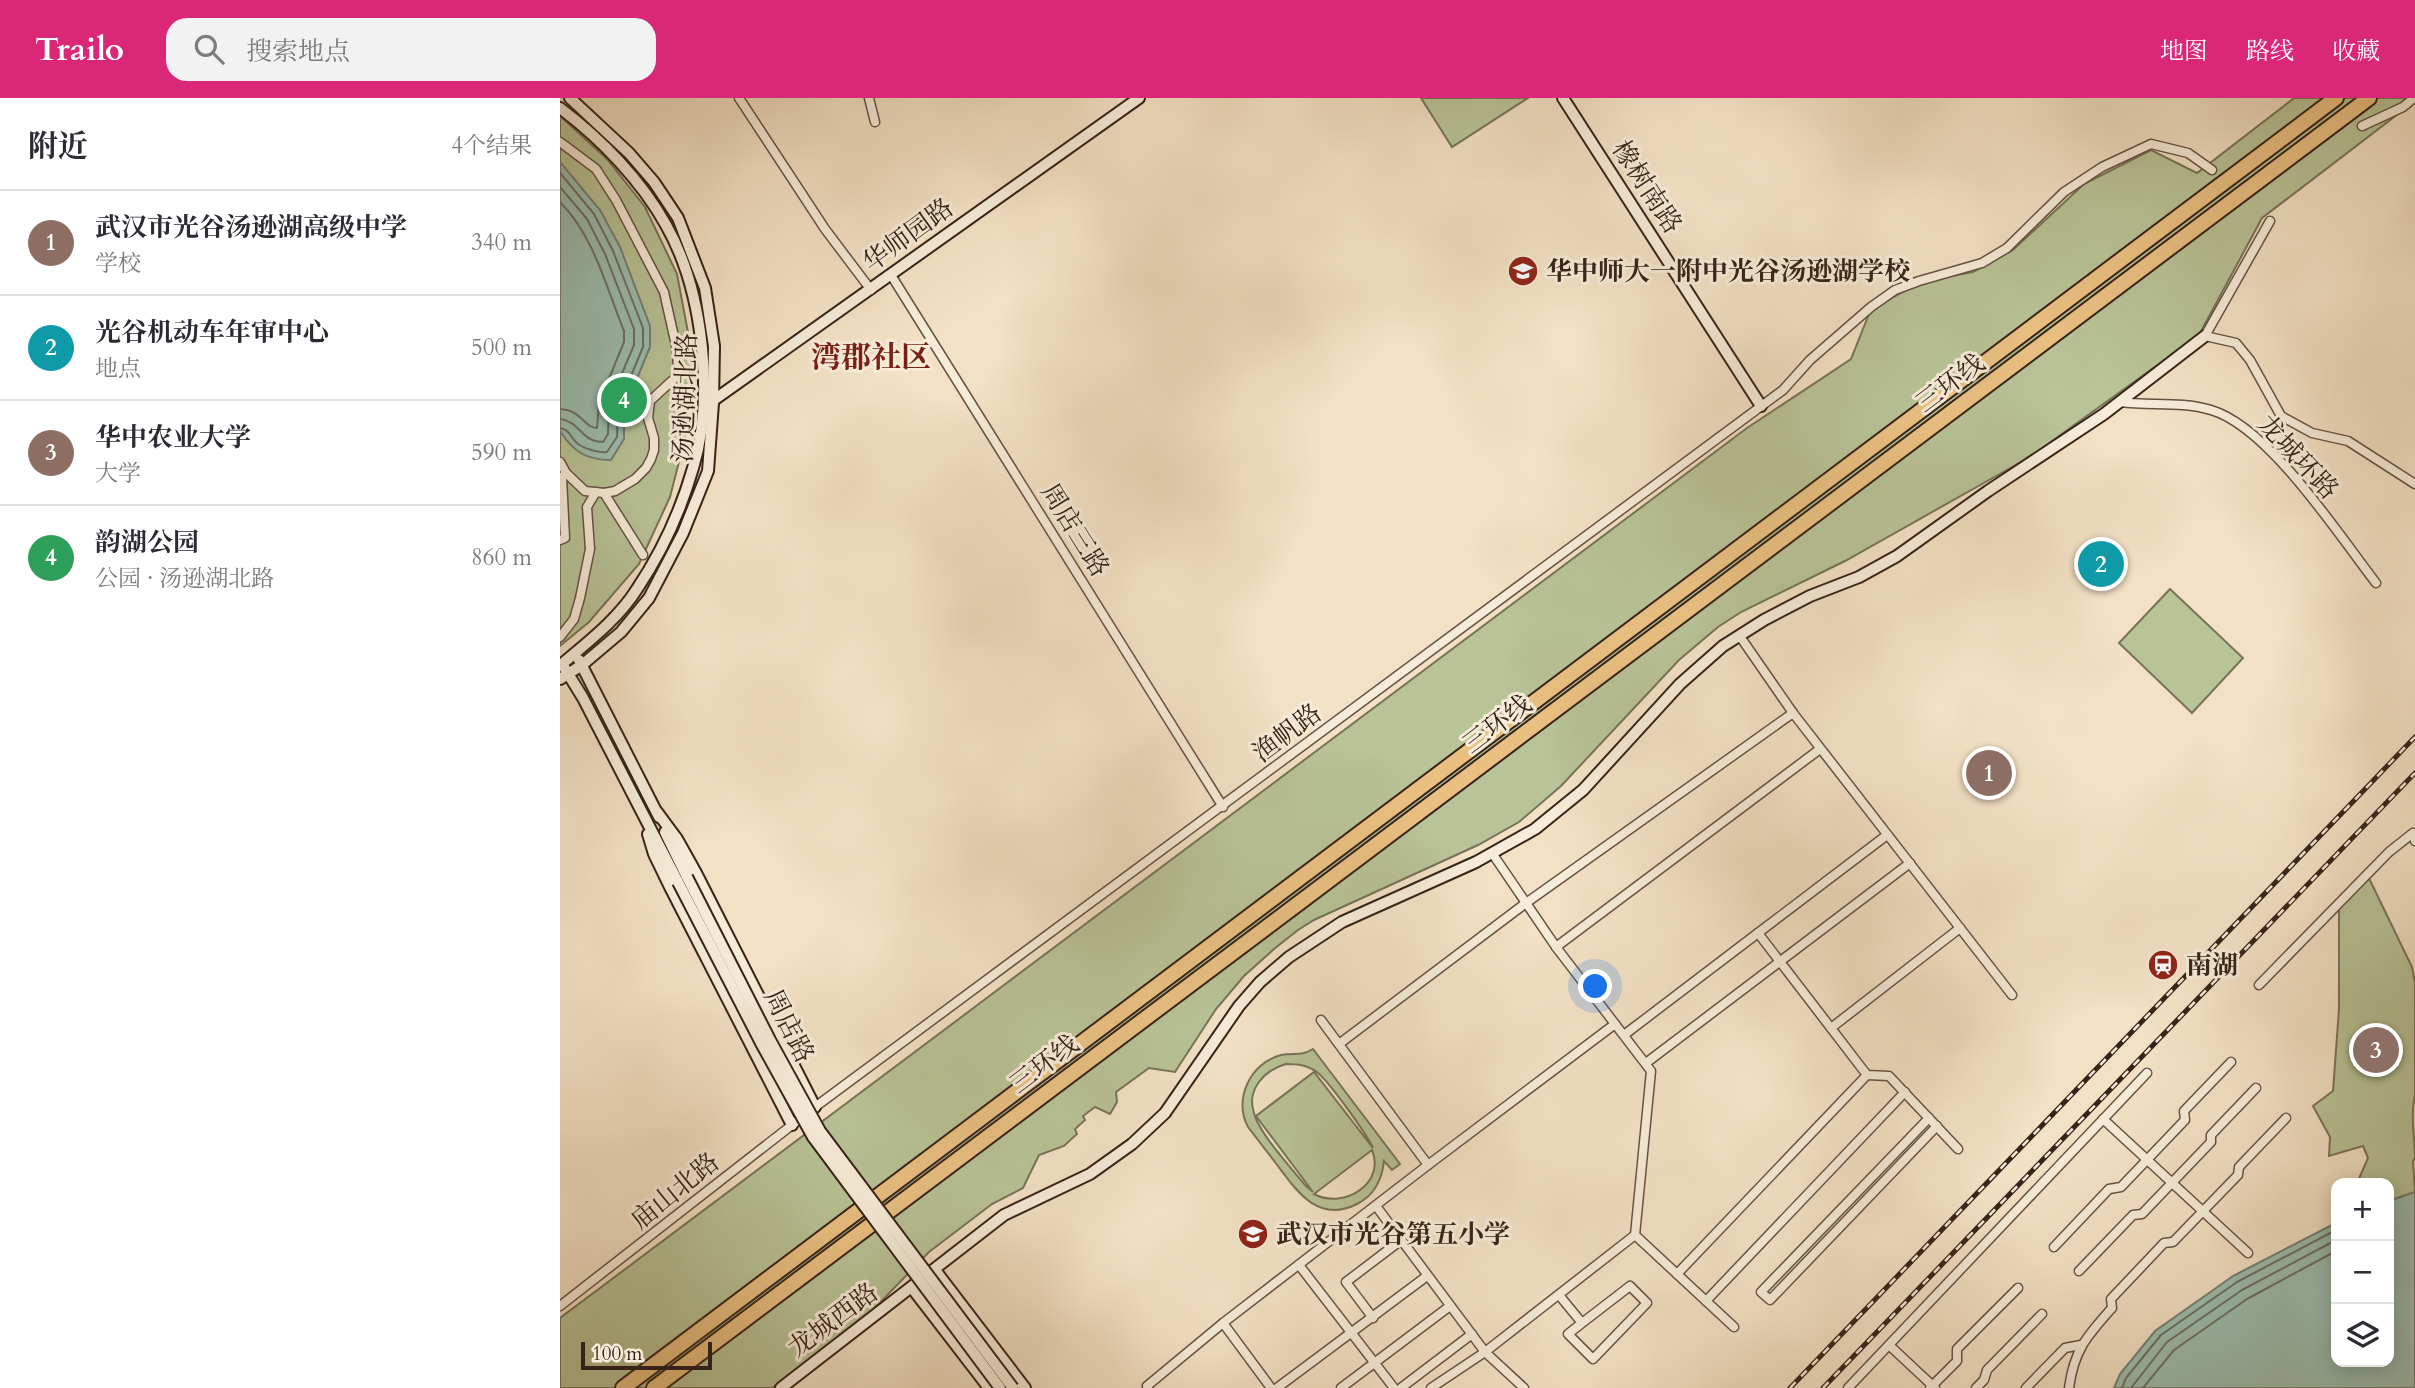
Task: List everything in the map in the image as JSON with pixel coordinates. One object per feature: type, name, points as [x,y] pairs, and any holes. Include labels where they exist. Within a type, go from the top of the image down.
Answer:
[{"type":"highway","name":"三环线","points":[[623,1388],[2336,98]]},
{"type":"highway","name":"三环线","points":[[654,1388],[2369,98]]},
{"type":"street","name":"汤逊湖北路","points":[[560,108],[591,133],[642,188],[667,226],[697,305],[708,402],[708,471],[668,565],[649,598],[621,632],[565,677],[561,665],[611,622],[637,589],[671,527],[694,468],[708,402],[715,346],[705,288],[678,218],[654,182],[629,153],[570,98]]},
{"type":"street","points":[[739,98],[825,229],[871,289]]},
{"type":"street","points":[[869,98],[875,122]]},
{"type":"street","name":"华师园路","points":[[708,402],[1139,98]]},
{"type":"street","name":"橡树南路","points":[[1563,98],[1761,406]]},
{"type":"street","points":[[2362,126],[2403,107],[2414,98]]},
{"type":"street","points":[[560,142],[596,169],[616,200],[664,292],[677,350],[678,369],[675,378],[650,401],[648,418],[654,438],[654,450],[646,468],[635,479],[615,491],[584,491],[560,463]]},
{"type":"street","name":"渔帆路","points":[[815,1107],[1783,390],[1810,360],[1871,307],[1895,290],[1982,263],[2016,240],[2063,192],[2111,163],[2151,144],[2188,153],[2212,170]]},
{"type":"street","points":[[2270,221],[2205,336],[2236,343],[2250,360],[2281,416],[2312,433],[2348,441],[2415,484]]},
{"type":"street","name":"周店三路","points":[[891,275],[1223,807]]},
{"type":"street","name":"龙城西路","points":[[781,1388],[1004,1215],[1090,1174],[1144,1134],[1172,1104],[1239,1006],[1260,982],[1289,957],[1342,922],[1492,853],[1535,829],[1571,802],[1680,684],[1708,658],[1739,635],[1810,596],[1846,583],[1883,564],[2120,402],[2205,336]]},
{"type":"street","name":"龙城环路","points":[[2120,402],[2166,403],[2203,408],[2228,416],[2247,428],[2297,481],[2376,583]]},
{"type":"street","points":[[560,541],[565,538],[561,487],[562,477],[566,473]]},
{"type":"street","points":[[600,493],[643,555]]},
{"type":"street","points":[[560,637],[574,619],[580,598],[590,549],[587,507],[600,493]]},
{"type":"street","points":[[1739,635],[1793,713],[2012,995]]},
{"type":"street","name":"周店路","points":[[574,653],[657,812],[683,879],[761,1043],[813,1137],[1000,1388]]},
{"type":"street","name":"周店路","points":[[565,677],[644,818],[683,879],[820,1131],[1013,1388]]},
{"type":"street","points":[[1339,1044],[1526,903],[1793,713]]},
{"type":"street","points":[[1556,947],[1821,749]]},
{"type":"street","points":[[657,812],[677,839],[696,873],[815,1107]]},
{"type":"street","points":[[644,818],[654,854],[792,1125]]},
{"type":"street","points":[[2259,985],[2389,852],[2413,833],[2415,841]]},
{"type":"street","points":[[1624,1035],[1887,835]]},
{"type":"street","points":[[1431,1388],[1485,1352],[1635,1235],[1651,1071],[1556,947],[1492,853]]},
{"type":"street","points":[[1646,1063],[1910,863]]},
{"type":"street","points":[[1831,1028],[1960,928]]},
{"type":"street","points":[[1758,933],[1867,1075]]},
{"type":"street","points":[[1321,1020],[1428,1165]]},
{"type":"street","points":[[1148,1388],[1147,1386],[1223,1323],[1615,1024]]},
{"type":"street","points":[[2054,1247],[2109,1189],[2121,1186],[2185,1120],[2185,1111],[2231,1062]]},
{"type":"street","points":[[1848,1388],[2147,1073]]},
{"type":"street","points":[[1677,1275],[1867,1075],[1889,1076],[1958,1149]]},
{"type":"street","points":[[2079,1271],[2133,1215],[2142,1214],[2211,1142],[2211,1135],[2256,1088]]},
{"type":"street","points":[[1706,1301],[1905,1092]]},
{"type":"street","name":"庙山北路","points":[[560,1306],[629,1255],[815,1107]]},
{"type":"street","points":[[1929,1118],[1761,1292],[1770,1300],[1937,1126]]},
{"type":"street","points":[[2069,1388],[2074,1359],[2085,1338],[2112,1308],[2111,1299],[2164,1243],[2173,1242],[2238,1175],[2239,1167],[2286,1118]]},
{"type":"street","points":[[2103,1119],[2248,1252]]},
{"type":"street","points":[[1855,1194],[1864,1203]]},
{"type":"street","points":[[1376,1206],[1485,1352],[1517,1386]]},
{"type":"street","points":[[1635,1235],[1734,1327]]},
{"type":"street","points":[[1373,1318],[1346,1282],[1400,1241]]},
{"type":"street","points":[[1299,1265],[1394,1388]]},
{"type":"street","points":[[935,1270],[1025,1388]]},
{"type":"street","points":[[1223,1323],[1274,1388],[1427,1276]]},
{"type":"street","points":[[1630,1286],[1647,1303],[1593,1359],[1567,1334],[1582,1323],[1630,1286]]},
{"type":"street","points":[[1889,1345],[1932,1387],[1957,1361],[1957,1349],[2018,1287]]},
{"type":"street","points":[[912,1288],[989,1388]]},
{"type":"street","points":[[1559,1295],[1582,1323]]},
{"type":"street","points":[[1341,1388],[1450,1306]]},
{"type":"street","points":[[1976,1388],[1984,1380],[1987,1370],[2042,1314]]},
{"type":"street","points":[[1401,1388],[1472,1334]]},
{"type":"street","points":[[2025,1388],[2065,1348],[2081,1345]]},
{"type":"shaded area","points":[[1421,98],[1528,98],[1452,147]]},
{"type":"shaded area","points":[[2294,98],[2415,98],[2415,101],[2262,218],[2199,335],[2030,457],[1845,561],[1741,612],[1718,627],[1679,660],[1561,786],[1519,822],[1478,845],[1314,920],[1298,930],[1244,976],[1216,1009],[1175,1072],[1149,1068],[1116,1092],[1117,1102],[1110,1114],[1095,1107],[1083,1116],[1085,1120],[1075,1129],[1077,1134],[1064,1146],[1039,1155],[1023,1188],[992,1204],[929,1252],[867,1316],[772,1388],[560,1388],[560,1318],[1747,428],[1851,359],[1871,309],[1923,281],[1973,272],[2013,250],[2084,184],[2151,150],[2197,173]]},
{"type":"shaded area","points":[[560,116],[607,159],[645,207],[677,274],[693,359],[684,442],[670,497],[639,564],[589,622],[560,646]]},
{"type":"shaded area","points":[[2170,589],[2243,658],[2192,713],[2119,643]]},
{"type":"shaded area","points":[[2366,872],[2412,967],[2415,983],[2415,1192],[2394,1199],[2394,1178],[2359,1178],[2368,1158],[2363,1146],[2329,1156],[2330,1137],[2313,1106],[2333,1091],[2339,1009],[2339,905]]},
{"type":"shaded area","points":[[1313,1049],[1400,1164],[1392,1170],[1384,1161],[1379,1181],[1373,1191],[1357,1204],[1344,1209],[1331,1210],[1321,1207],[1302,1195],[1248,1127],[1244,1116],[1244,1094],[1253,1074],[1270,1059]],"holes":[[[1286,1064],[1303,1066],[1318,1073],[1331,1087],[1373,1148],[1314,1072],[1256,1116],[1313,1192],[1262,1130],[1257,1121],[1252,1104],[1259,1082],[1271,1071]],[[1372,1150],[1375,1162],[1373,1173],[1368,1183],[1360,1190],[1338,1199],[1314,1194]]]},
{"type":"water","points":[[560,162],[600,210],[620,247],[650,326],[650,347],[624,410],[624,439],[611,460],[581,453],[560,431]]},
{"type":"water","points":[[2415,1192],[2415,1388],[2114,1388],[2120,1374],[2155,1331],[2233,1276],[2331,1226],[2331,1367],[2394,1367],[2394,1199]]},
{"type":"railway","points":[[1790,1388],[2415,737]]},
{"type":"railway","points":[[1823,1388],[2415,773]]},
{"type":"place","name":"华中师大一附中光谷汤逊湖学校","points":[[1523,271]]},
{"type":"place","name":"韵湖公园","points":[[624,400]]},
{"type":"place","name":"光谷机动车年审中心","points":[[2101,564]]},
{"type":"place","name":"武汉市光谷汤逊湖高级中学","points":[[1989,773]]},
{"type":"place","name":"南湖","points":[[2163,965]]},
{"type":"place","name":"华中农业大学","points":[[2376,1050]]},
{"type":"place","name":"武汉市光谷第五小学","points":[[1253,1234]]},
{"type":"district","name":"湾郡社区","points":[[871,357]]}]
